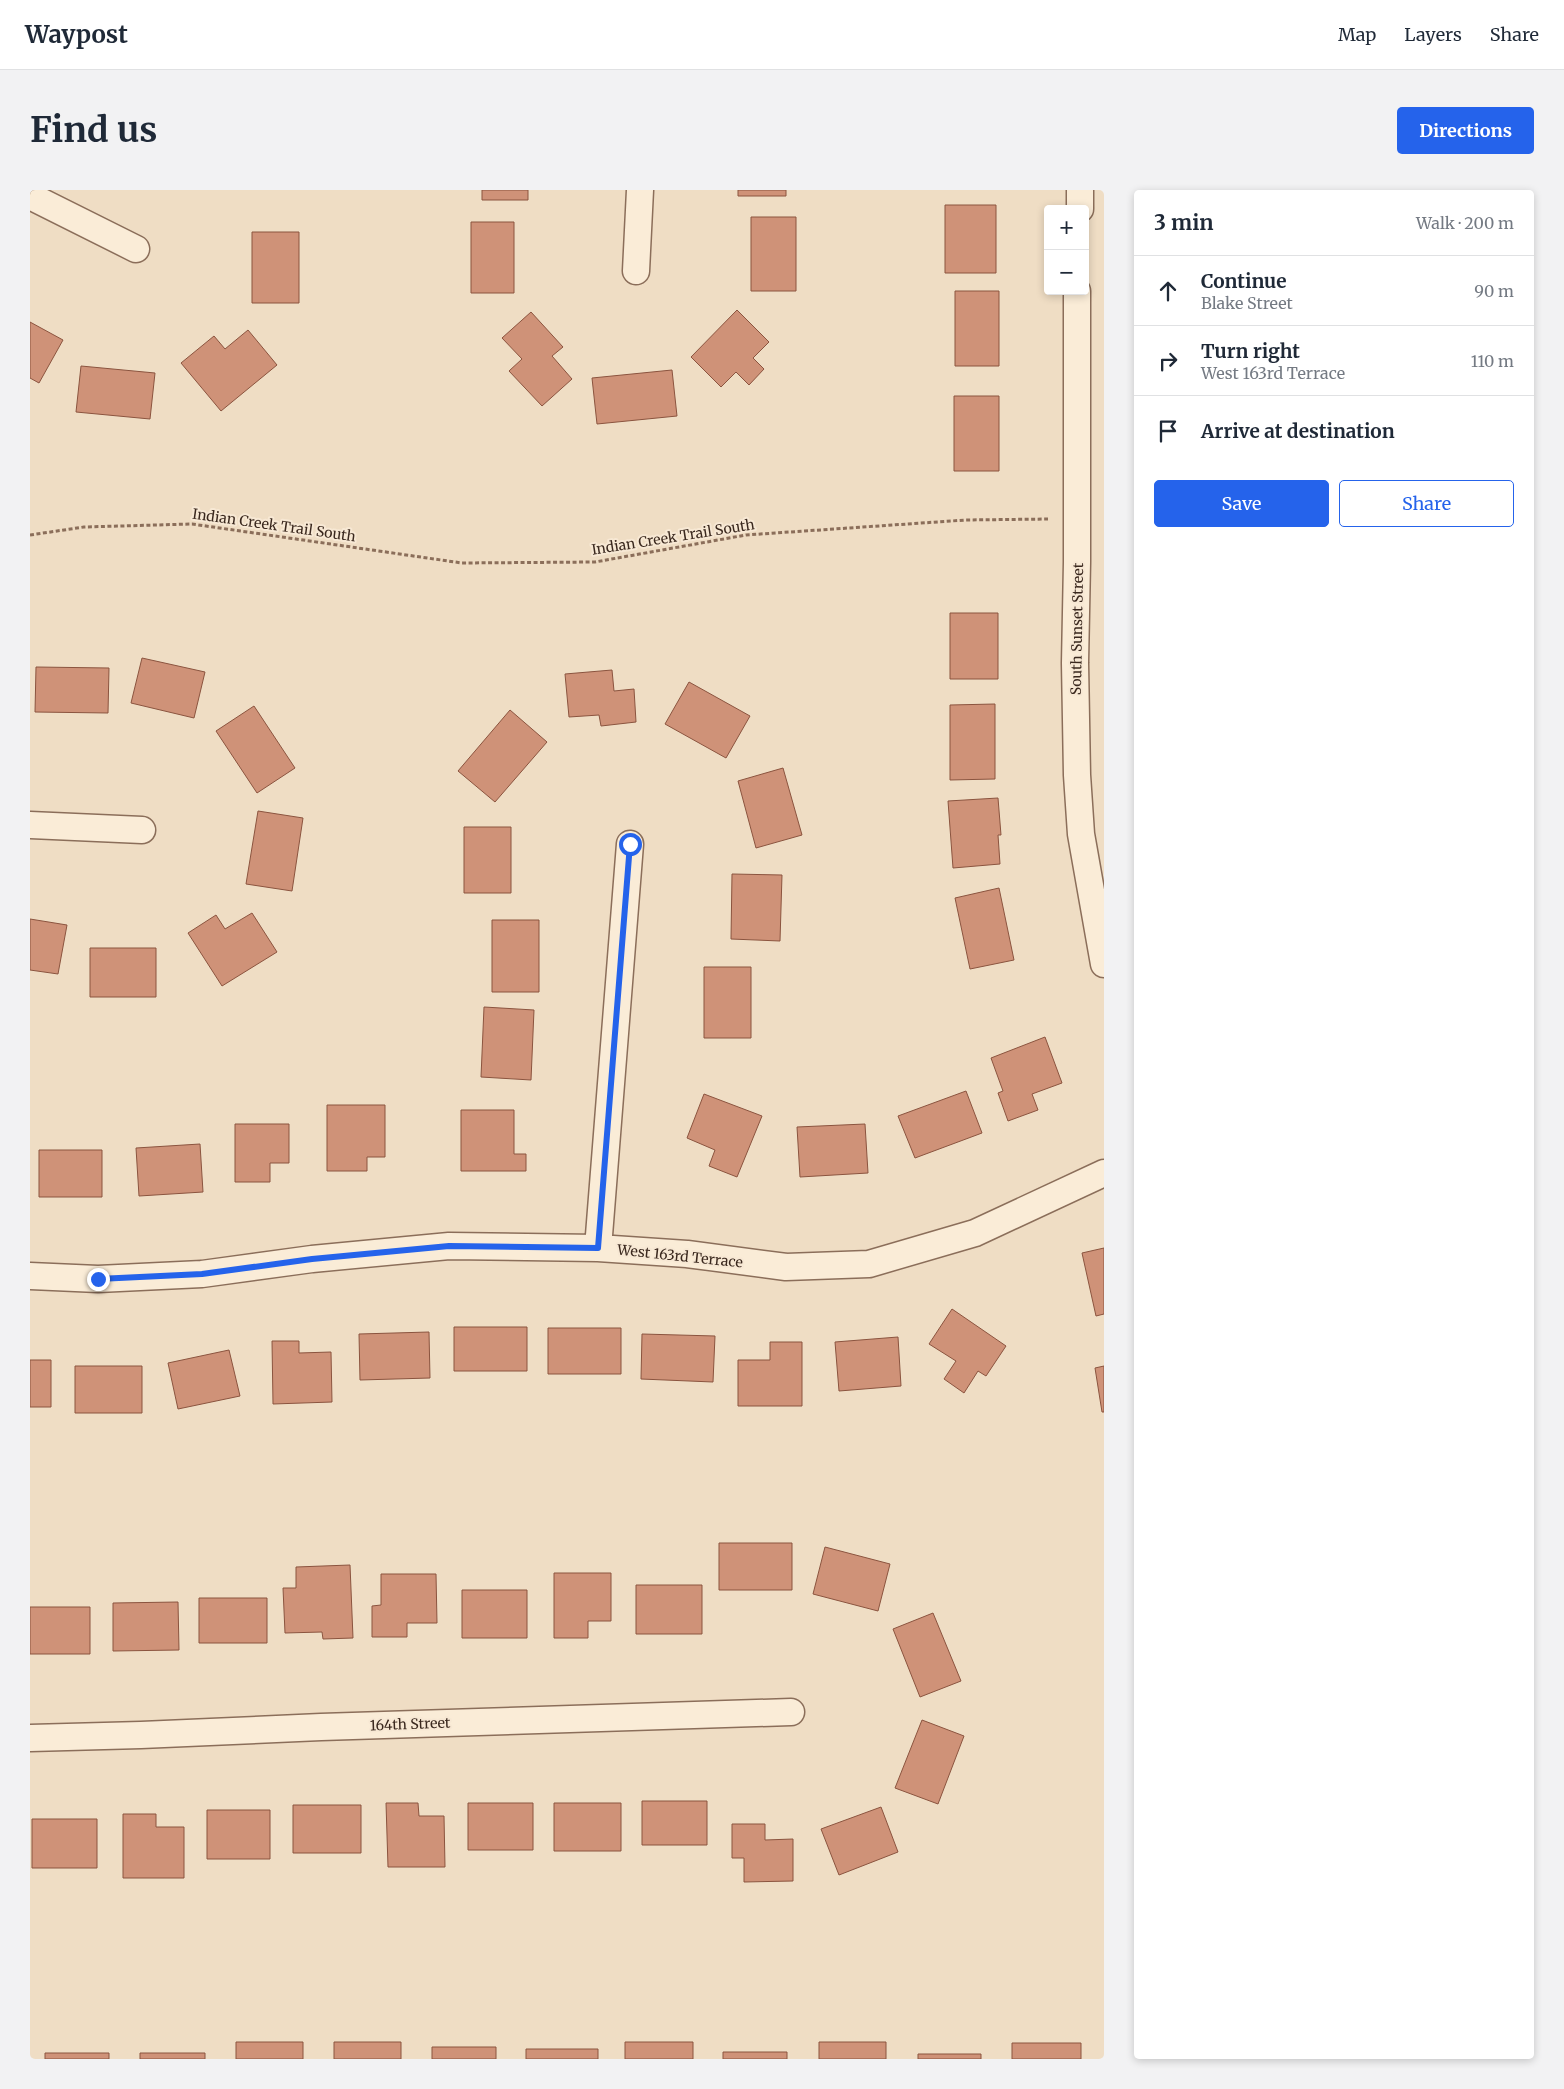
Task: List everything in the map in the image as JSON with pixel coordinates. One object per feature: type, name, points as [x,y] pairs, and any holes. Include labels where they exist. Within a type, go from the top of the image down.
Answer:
[{"type":"street","points":[[636,272],[640,190]]},
{"type":"street","points":[[1080,190],[1080,205]]},
{"type":"street","points":[[30,196],[136,249]]},
{"type":"street","name":"South Sunset Street","points":[[1077,295],[1075,663],[1077,775],[1081,834],[1088,884],[1104,964]]},
{"type":"street","points":[[30,824],[142,830]]},
{"type":"street","points":[[598,1248],[630,844]]},
{"type":"street","name":"West 163rd Terrace","points":[[30,1276],[98,1279],[202,1274],[312,1259],[449,1246],[598,1248],[687,1254],[786,1267],[869,1264],[975,1233],[1104,1173]]},
{"type":"street","name":"164th Street","points":[[30,1738],[141,1736],[321,1726],[791,1712]]},
{"type":"path","name":"Indian Creek Trail South","points":[[30,535],[84,528],[192,524],[462,563],[595,562],[746,535],[966,520],[1052,519]]},
{"type":"building","points":[[482,190],[528,190],[528,200],[482,200]]},
{"type":"building","points":[[738,190],[786,190],[786,196],[738,196]]},
{"type":"building","points":[[945,205],[996,205],[996,273],[945,273]]},
{"type":"building","points":[[751,217],[796,217],[796,291],[751,291]]},
{"type":"building","points":[[471,222],[514,222],[514,293],[471,293]]},
{"type":"building","points":[[252,232],[299,232],[299,303],[252,303]]},
{"type":"building","points":[[955,291],[999,291],[999,366],[955,366]]},
{"type":"building","points":[[737,310],[769,342],[753,358],[764,369],[749,385],[736,372],[721,387],[691,357]]},
{"type":"building","points":[[531,312],[563,347],[552,356],[572,379],[542,406],[509,371],[522,359],[502,338]]},
{"type":"building","points":[[30,322],[63,340],[39,383],[30,378]]},
{"type":"building","points":[[248,330],[277,365],[221,411],[181,363],[214,336],[225,349]]},
{"type":"building","points":[[81,366],[155,373],[150,419],[76,412]]},
{"type":"building","points":[[672,370],[677,416],[597,424],[592,378]]},
{"type":"building","points":[[954,396],[999,396],[999,471],[954,471]]},
{"type":"building","points":[[950,613],[998,613],[998,679],[950,679]]},
{"type":"building","points":[[142,658],[205,672],[194,718],[131,703]]},
{"type":"building","points":[[36,667],[109,668],[108,713],[35,712]]},
{"type":"building","points":[[612,670],[614,691],[634,689],[636,722],[601,726],[599,715],[569,717],[565,674]]},
{"type":"building","points":[[689,682],[750,716],[726,758],[665,724]]},
{"type":"building","points":[[995,704],[995,779],[950,780],[950,705]]},
{"type":"building","points":[[254,706],[295,768],[257,793],[216,731]]},
{"type":"building","points":[[510,710],[547,742],[495,802],[458,771]]},
{"type":"building","points":[[783,768],[802,835],[756,848],[738,781]]},
{"type":"building","points":[[998,798],[1001,835],[998,835],[1000,864],[953,868],[948,801]]},
{"type":"building","points":[[258,811],[303,818],[292,891],[246,884]]},
{"type":"building","points":[[464,827],[511,827],[511,893],[464,893]]},
{"type":"building","points":[[732,874],[782,875],[780,941],[731,939]]},
{"type":"building","points":[[999,888],[1014,960],[970,969],[955,898]]},
{"type":"building","points":[[252,913],[277,952],[222,986],[188,933],[216,915],[225,929]]},
{"type":"building","points":[[30,919],[67,925],[58,974],[30,970]]},
{"type":"building","points":[[492,920],[539,920],[539,992],[492,992]]},
{"type":"building","points":[[90,948],[156,948],[156,997],[90,997]]},
{"type":"building","points":[[704,967],[751,967],[751,1038],[704,1038]]},
{"type":"building","points":[[484,1007],[534,1010],[531,1080],[481,1077]]},
{"type":"building","points":[[1045,1037],[1062,1083],[1032,1094],[1038,1110],[1008,1121],[998,1093],[1003,1091],[991,1058]]},
{"type":"building","points":[[966,1091],[982,1133],[915,1158],[898,1116]]},
{"type":"building","points":[[704,1094],[762,1116],[737,1177],[709,1166],[715,1150],[687,1138]]},
{"type":"building","points":[[327,1105],[385,1105],[385,1157],[367,1157],[367,1171],[327,1171]]},
{"type":"building","points":[[461,1110],[514,1110],[514,1154],[526,1154],[526,1171],[461,1171]]},
{"type":"building","points":[[235,1124],[289,1124],[289,1163],[270,1163],[270,1182],[235,1182]]},
{"type":"building","points":[[865,1124],[868,1173],[800,1177],[797,1127]]},
{"type":"building","points":[[200,1144],[203,1192],[139,1196],[136,1148]]},
{"type":"building","points":[[39,1150],[102,1150],[102,1197],[39,1197]]},
{"type":"building","points":[[1104,1248],[1104,1314],[1096,1316],[1082,1253]]},
{"type":"building","points":[[952,1309],[1006,1346],[986,1376],[978,1371],[964,1393],[944,1379],[956,1361],[929,1344]]},
{"type":"building","points":[[454,1327],[527,1327],[527,1371],[454,1371]]},
{"type":"building","points":[[548,1328],[621,1328],[621,1374],[548,1374]]},
{"type":"building","points":[[429,1332],[430,1378],[360,1380],[359,1334]]},
{"type":"building","points":[[642,1334],[715,1336],[713,1382],[641,1379]]},
{"type":"building","points":[[898,1337],[901,1386],[839,1391],[835,1342]]},
{"type":"building","points":[[272,1341],[299,1341],[299,1353],[331,1352],[332,1402],[273,1404]]},
{"type":"building","points":[[770,1342],[802,1342],[802,1406],[738,1406],[738,1360],[770,1360]]},
{"type":"building","points":[[229,1350],[240,1396],[178,1409],[168,1363]]},
{"type":"building","points":[[30,1360],[51,1360],[51,1407],[30,1407]]},
{"type":"building","points":[[75,1366],[142,1366],[142,1413],[75,1413]]},
{"type":"building","points":[[1104,1366],[1104,1412],[1102,1412],[1095,1368]]},
{"type":"building","points":[[719,1543],[792,1543],[792,1590],[719,1590]]},
{"type":"building","points":[[825,1547],[890,1564],[878,1611],[813,1594]]},
{"type":"building","points":[[350,1565],[353,1638],[323,1639],[322,1632],[285,1633],[283,1588],[296,1588],[296,1567]]},
{"type":"building","points":[[554,1573],[611,1573],[611,1621],[588,1621],[588,1638],[554,1638]]},
{"type":"building","points":[[381,1574],[436,1574],[437,1623],[407,1623],[407,1637],[372,1637],[372,1606],[381,1605]]},
{"type":"building","points":[[636,1585],[702,1585],[702,1634],[636,1634]]},
{"type":"building","points":[[462,1590],[527,1590],[527,1638],[462,1638]]},
{"type":"building","points":[[199,1598],[267,1598],[267,1643],[199,1643]]},
{"type":"building","points":[[178,1602],[179,1650],[113,1651],[113,1603]]},
{"type":"building","points":[[30,1607],[90,1607],[90,1654],[30,1654]]},
{"type":"building","points":[[933,1613],[961,1681],[920,1697],[893,1629]]},
{"type":"building","points":[[922,1720],[964,1736],[938,1804],[895,1788]]},
{"type":"building","points":[[642,1801],[707,1801],[707,1845],[642,1845]]},
{"type":"building","points":[[386,1803],[418,1803],[419,1816],[444,1816],[445,1867],[388,1867]]},
{"type":"building","points":[[468,1803],[533,1803],[533,1850],[468,1850]]},
{"type":"building","points":[[554,1803],[621,1803],[621,1851],[554,1851]]},
{"type":"building","points":[[293,1805],[361,1805],[361,1853],[293,1853]]},
{"type":"building","points":[[881,1807],[898,1852],[839,1875],[821,1829]]},
{"type":"building","points":[[207,1810],[270,1810],[270,1859],[207,1859]]},
{"type":"building","points":[[123,1814],[156,1814],[156,1827],[184,1827],[184,1878],[123,1878]]},
{"type":"building","points":[[32,1819],[97,1819],[97,1868],[32,1868]]},
{"type":"building","points":[[732,1824],[765,1824],[765,1840],[793,1839],[793,1881],[744,1882],[744,1858],[732,1858]]},
{"type":"building","points":[[236,2042],[303,2042],[303,2059],[236,2059]]},
{"type":"building","points":[[334,2042],[401,2042],[401,2059],[334,2059]]},
{"type":"building","points":[[625,2042],[693,2042],[693,2059],[625,2059]]},
{"type":"building","points":[[819,2042],[886,2042],[886,2059],[819,2059]]},
{"type":"building","points":[[1012,2043],[1081,2043],[1081,2059],[1012,2059]]},
{"type":"building","points":[[432,2047],[496,2047],[496,2059],[432,2059]]},
{"type":"building","points":[[526,2049],[598,2049],[598,2059],[526,2059]]},
{"type":"building","points":[[723,2052],[787,2052],[787,2059],[723,2059]]},
{"type":"building","points":[[45,2053],[109,2053],[109,2059],[45,2059]]},
{"type":"building","points":[[140,2053],[205,2053],[205,2059],[140,2059]]},
{"type":"building","points":[[918,2054],[981,2054],[981,2059],[918,2059]]},
{"type":"route","points":[[98,1279],[202,1274],[312,1259],[449,1246],[598,1248],[630,844]]}]
